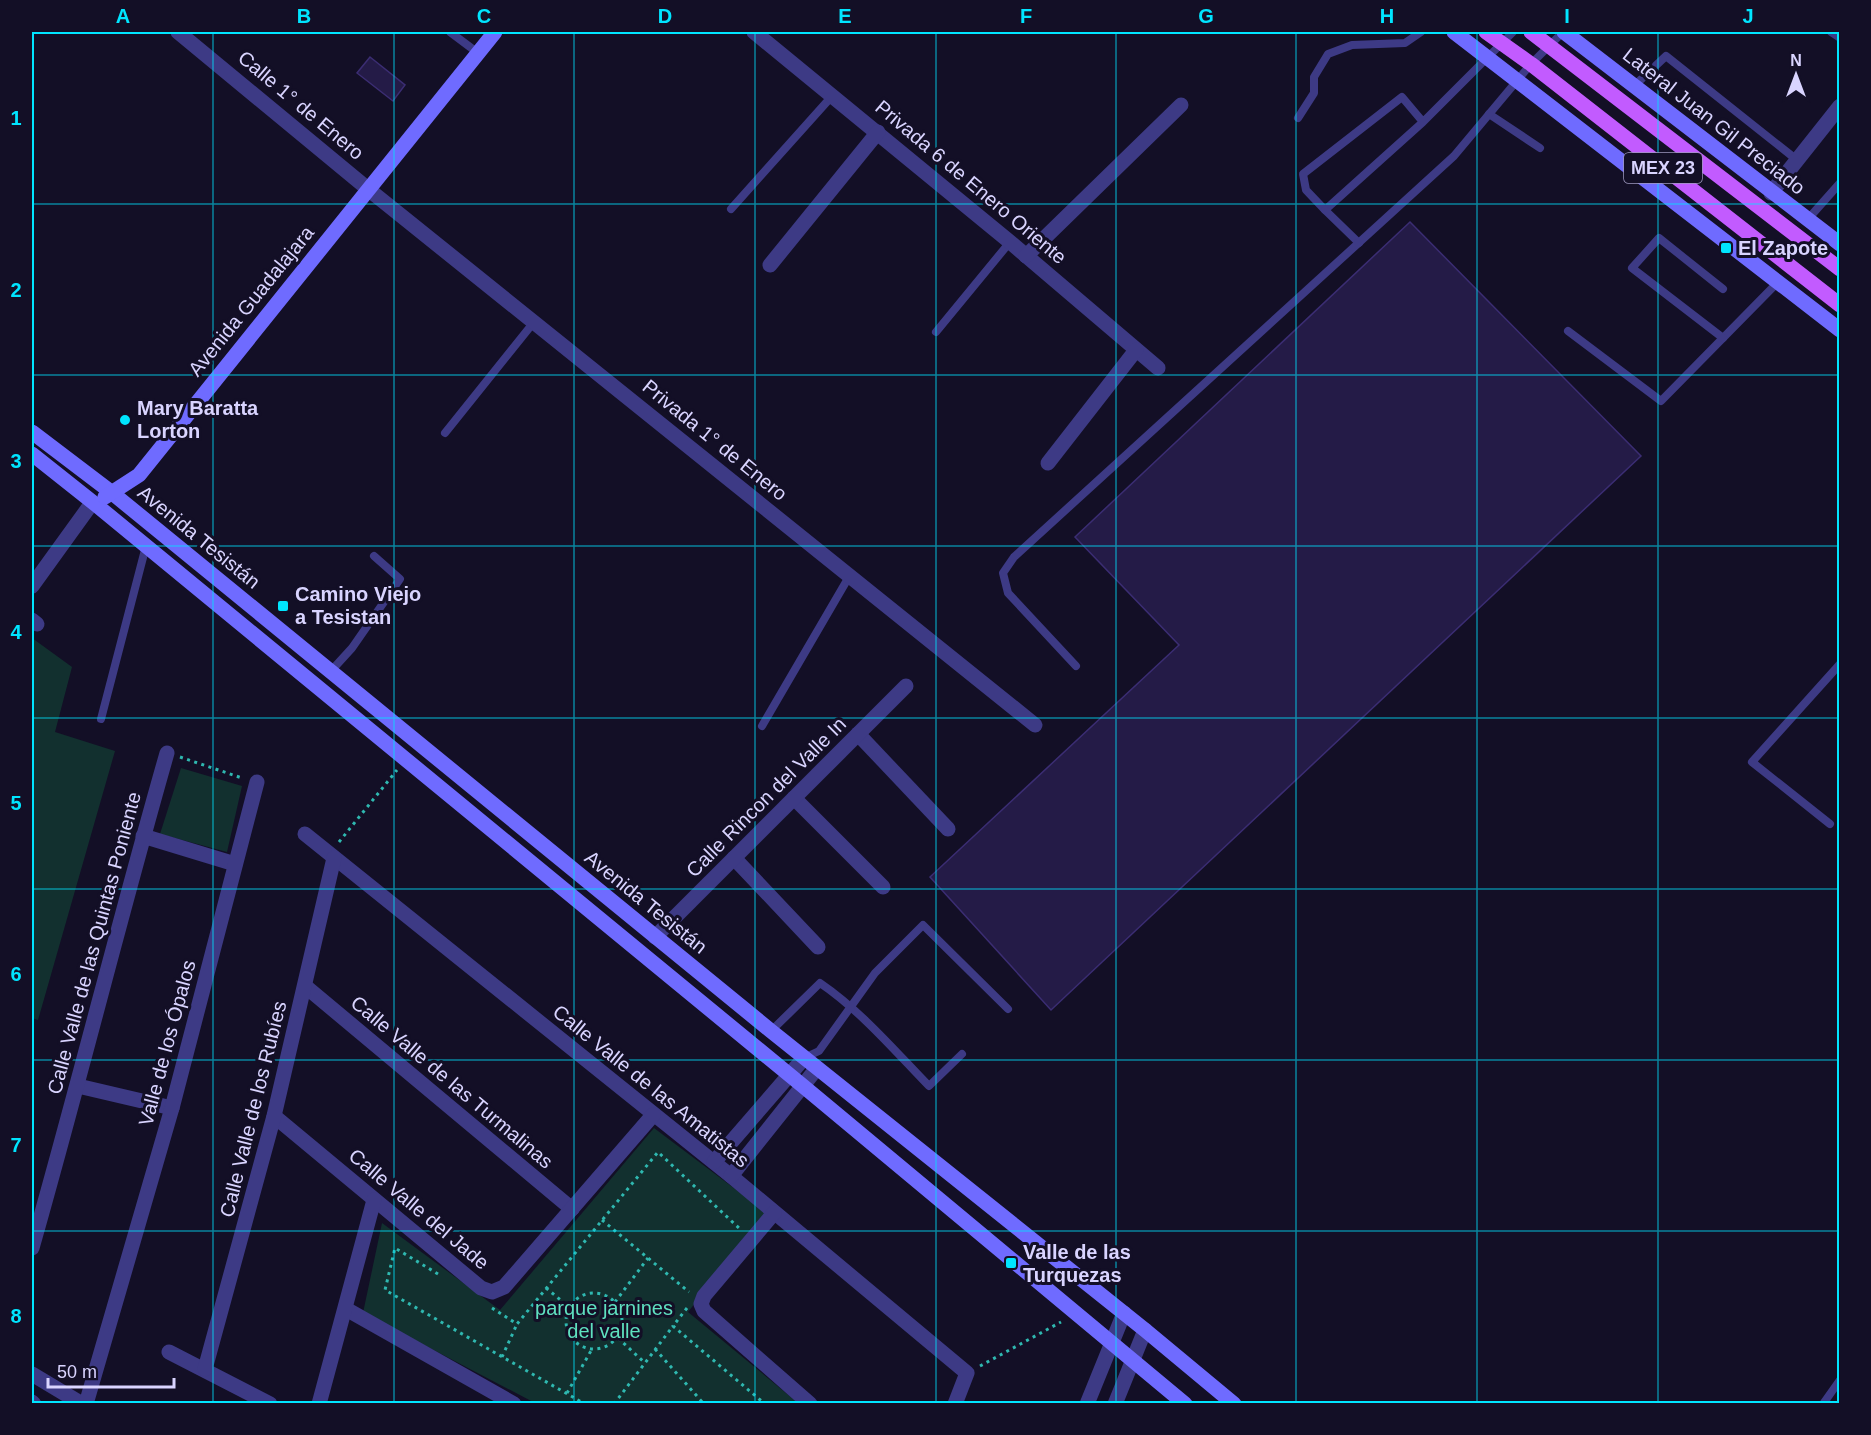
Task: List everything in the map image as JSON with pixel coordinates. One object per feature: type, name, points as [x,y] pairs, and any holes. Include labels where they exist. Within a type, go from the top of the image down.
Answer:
[{"type":"main road","name":"MEX 23","points":[[1486,32],[1531,64],[1839,305]]},
{"type":"main road","name":"MEX 23","points":[[1531,32],[1839,269]]},
{"type":"street","name":"Calle 1° de Enero","points":[[178,32],[368,189]]},
{"type":"street","name":"Avenida Guadalajara","points":[[32,586],[89,507],[139,475],[495,32]]},
{"type":"street","name":"Privada 6 de Enero Oriente","points":[[754,32],[878,132],[1158,368]]},
{"type":"street","points":[[1454,32],[1839,330]]},
{"type":"street","name":"Lateral Juan Gil Preciado","points":[[1563,32],[1839,244]]},
{"type":"street","points":[[1026,256],[1181,105]]},
{"type":"street","points":[[1772,193],[1839,106]]},
{"type":"street","points":[[770,265],[878,132]]},
{"type":"street","name":"Privada 1° de Enero","points":[[368,189],[1035,725]]},
{"type":"street","points":[[1048,463],[1136,350]]},
{"type":"street","name":"Avenida Tesistán","points":[[32,432],[111,492],[655,937],[1234,1404]]},
{"type":"street","name":"Avenida Tesistán","points":[[32,454],[789,1074],[1185,1404]]},
{"type":"street","name":"Calle Rincon del Valle In","points":[[655,937],[906,686]]},
{"type":"street","points":[[858,734],[948,829]]},
{"type":"street","name":"Calle Valle de las Quintas Poniente","points":[[32,1248],[167,753]]},
{"type":"street","name":"Valle de los Ópalos","points":[[86,1404],[172,1108],[257,782]]},
{"type":"street","points":[[794,798],[883,887]]},
{"type":"street","name":"Calle Valle de las Amatistas","points":[[305,834],[714,1162],[967,1373]]},
{"type":"street","points":[[143,836],[235,864]]},
{"type":"street","name":"Calle Valle de los Rubíes","points":[[206,1369],[274,1116],[334,858]]},
{"type":"street","points":[[734,858],[818,947]]},
{"type":"street","name":"Calle Valle de las Turmalinas","points":[[305,987],[572,1209]]},
{"type":"street","points":[[714,1162],[804,1058]]},
{"type":"street","points":[[730,1176],[817,1068]]},
{"type":"street","points":[[78,1086],[172,1108]]},
{"type":"street","name":"Calle Valle del Jade","points":[[274,1116],[481,1288],[492,1292],[504,1287],[653,1115]]},
{"type":"street","points":[[319,1404],[374,1200]]},
{"type":"street","points":[[774,1213],[704,1296],[701,1304],[704,1311],[810,1404]]},
{"type":"street","points":[[346,1309],[514,1404]]},
{"type":"street","points":[[1087,1404],[1124,1313]]},
{"type":"street","points":[[1115,1404],[1145,1330]]},
{"type":"street","points":[[169,1352],[206,1369],[270,1404]]},
{"type":"street","points":[[955,1404],[967,1373]]},
{"type":"street","points":[[32,1374],[82,1404]]},
{"type":"lane","points":[[450,32],[478,53]]},
{"type":"lane","points":[[1298,118],[1314,93],[1314,77],[1328,54],[1352,45],[1405,43],[1421,32]]},
{"type":"lane","points":[[1326,210],[1423,122],[1486,56],[1513,32]]},
{"type":"lane","points":[[1076,666],[1008,593],[1004,573],[1014,557],[1454,156],[1531,64],[1563,32]]},
{"type":"lane","points":[[1831,32],[1839,38]]},
{"type":"lane","points":[[1634,86],[1666,56],[1797,160]]},
{"type":"lane","points":[[730,209],[833,95]]},
{"type":"lane","points":[[1359,243],[1306,190],[1303,174],[1402,96],[1423,122]]},
{"type":"lane","points":[[1489,114],[1540,148]]},
{"type":"lane","points":[[1808,219],[1839,183]]},
{"type":"lane","points":[[1833,190],[1839,197]]},
{"type":"lane","points":[[1723,289],[1659,238],[1632,268],[1723,338]]},
{"type":"lane","points":[[936,332],[1010,242]]},
{"type":"lane","points":[[1568,331],[1661,401],[1778,282]]},
{"type":"lane","points":[[445,433],[534,322]]},
{"type":"lane","points":[[101,719],[146,546]]},
{"type":"lane","points":[[331,670],[352,648],[400,579],[374,556]]},
{"type":"lane","points":[[762,726],[849,575]]},
{"type":"lane","points":[[1830,824],[1752,762],[1839,664]]},
{"type":"lane","points":[[804,1058],[819,1051],[875,973],[923,925],[1008,1009]]},
{"type":"lane","points":[[771,1031],[820,983],[851,1009],[929,1086],[962,1054]]},
{"type":"lane","points":[[817,1068],[819,1051]]},
{"type":"lane","points":[[1823,1404],[1839,1380]]},
{"type":"path","points":[[167,753],[257,782]]},
{"type":"path","points":[[334,858],[340,839],[402,765]]},
{"type":"path","points":[[602,1220],[695,1297]]},
{"type":"path","points":[[615,1302],[648,1258]]},
{"type":"path","points":[[546,1288],[569,1307]]},
{"type":"path","points":[[590,1293],[599,1293],[615,1302],[622,1319],[621,1329],[610,1344],[592,1349],[583,1347],[574,1341],[566,1325],[569,1307],[574,1300],[590,1293]]},
{"type":"path","points":[[967,1373],[1075,1313]]},
{"type":"path","points":[[502,1357],[517,1324]]},
{"type":"path","points":[[614,1404],[673,1326]]},
{"type":"path","points":[[617,1337],[645,1363]]},
{"type":"path","points":[[567,1394],[592,1349]]},
{"type":"path","points":[[655,1349],[704,1404]]},
{"type":"green space","points":[[32,638],[72,667],[55,732],[115,751],[38,1020],[32,1018]]},
{"type":"green space","points":[[181,768],[242,786],[227,852],[160,834]]},
{"type":"green space","name":"parque jarnines del valle","points":[[654,1128],[767,1213],[688,1312],[798,1403],[535,1403],[363,1313],[382,1223],[500,1310]]},
{"type":"building","points":[[370,57],[405,85],[393,101],[357,73]]},
{"type":"building","points":[[1410,222],[1641,456],[1051,1010],[930,877],[1179,645],[1075,537]]},
{"type":"place","name":"El Zapote","points":[[1726,248]]},
{"type":"place","name":"Mary Baratta Lorton","points":[[125,420]]},
{"type":"place","name":"Camino Viejo a Tesistan","points":[[283,606]]},
{"type":"place","name":"Valle de las Turquezas","points":[[1011,1263]]}]
